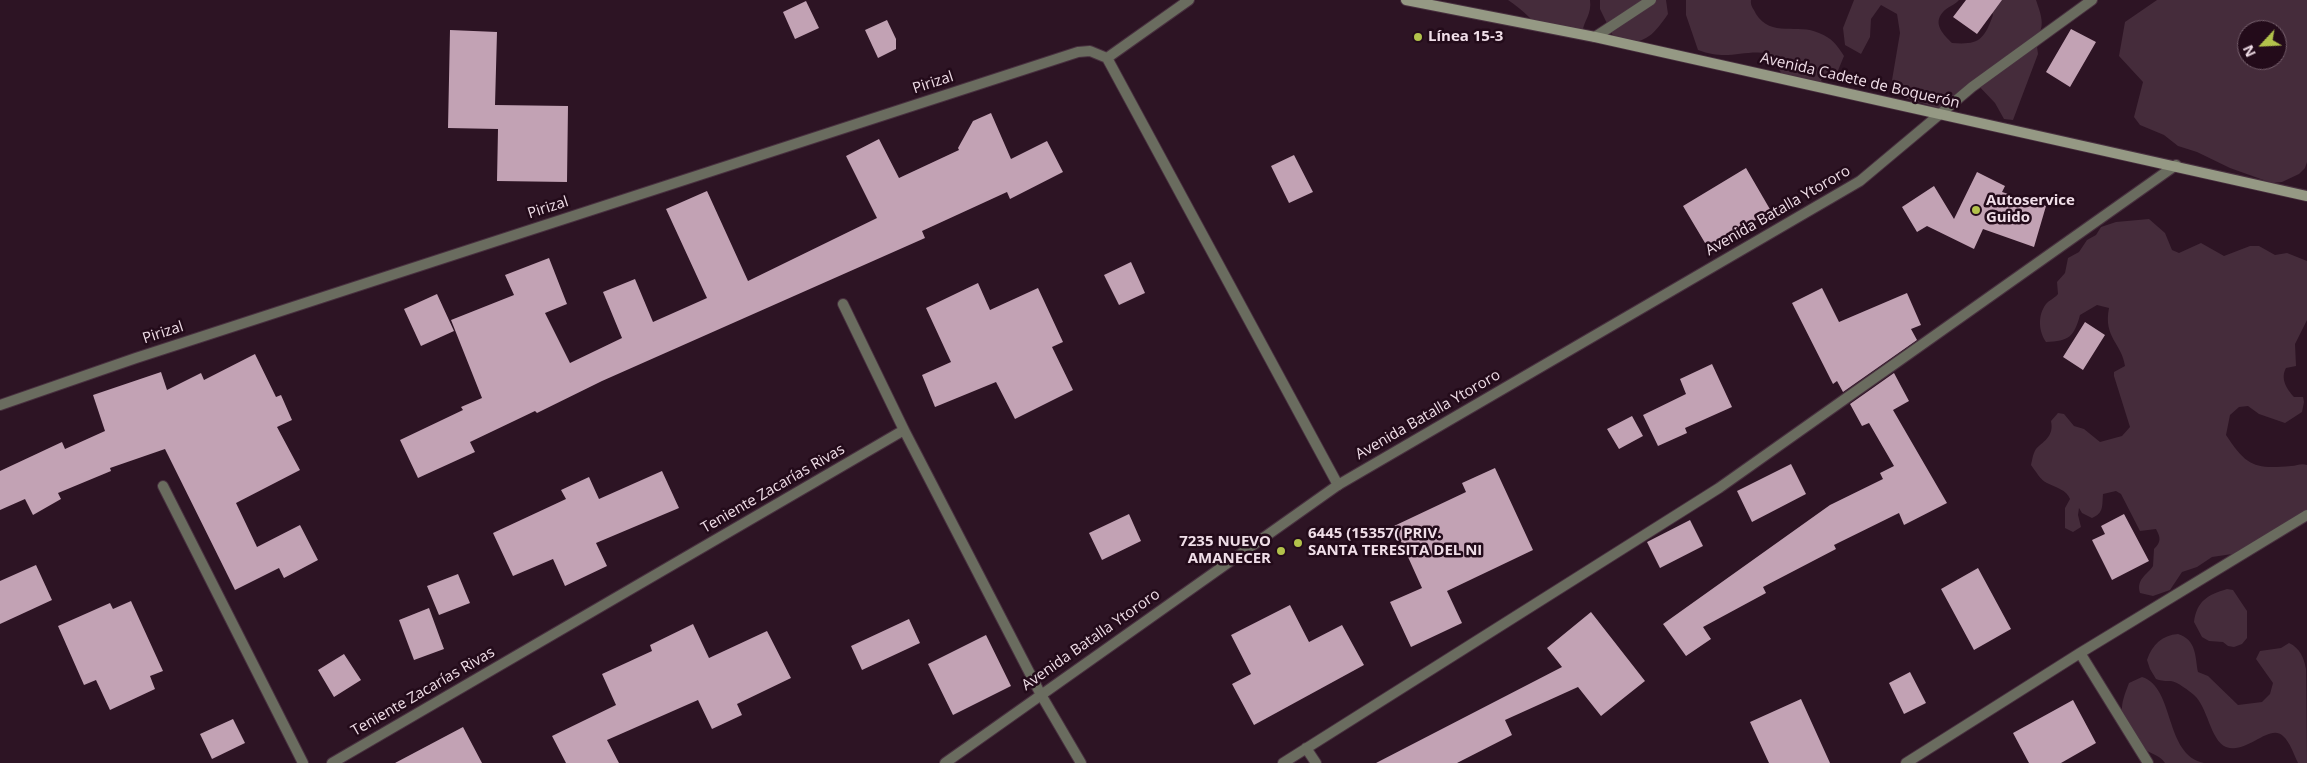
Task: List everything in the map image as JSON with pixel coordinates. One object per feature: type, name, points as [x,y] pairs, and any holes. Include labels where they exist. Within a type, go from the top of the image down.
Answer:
[{"type":"main road","name":"Avenida Cadete de Boquerón","points":[[1406,0],[1595,37],[2176,165],[2307,196]]},
{"type":"street","points":[[1189,0],[1107,58],[1338,485]]},
{"type":"street","points":[[1595,37],[1651,0]]},
{"type":"street","name":"Avenida Batalla Ytororo","points":[[945,763],[1040,693],[1338,485],[1860,182],[1972,87],[2092,0]]},
{"type":"street","name":"Pirizal","points":[[0,405],[146,355],[1078,52],[1090,51],[1107,58]]},
{"type":"street","points":[[1282,763],[1719,488],[2176,165]]},
{"type":"street","points":[[843,304],[904,430],[1040,693],[1081,763]]},
{"type":"street","name":"Teniente Zacarías Rivas","points":[[332,763],[904,430]]},
{"type":"street","points":[[163,486],[303,763]]},
{"type":"street","points":[[1906,763],[2080,653],[2307,516]]},
{"type":"street","points":[[2080,653],[2148,763]]},
{"type":"street","points":[[1306,748],[1316,763]]},
{"type":"shaded area","points":[[1508,0],[1590,0],[1590,5],[1582,33],[1567,35],[1556,34],[1540,27]]},
{"type":"shaded area","points":[[1600,0],[1666,0],[1668,14],[1652,34],[1640,41],[1625,42],[1615,40],[1600,9]]},
{"type":"shaded area","points":[[1686,0],[1751,0],[1756,14],[1769,26],[1811,30],[1824,35],[1834,42],[1844,56],[1837,73],[1821,80],[1823,85],[1786,80],[1768,53],[1718,55],[1698,50],[1686,15]]},
{"type":"shaded area","points":[[1854,0],[1959,0],[1940,16],[1939,25],[1940,29],[1952,43],[1969,43],[1979,39],[1987,30],[1993,15],[1990,6],[1995,0],[2036,0],[2042,20],[2041,30],[2036,39],[2038,54],[2013,120],[2004,119],[1995,103],[1976,83],[1941,109],[1905,98],[1891,86],[1900,33],[1897,14],[1881,5],[1871,19],[1870,37],[1861,54],[1845,45],[1843,28]]},
{"type":"shaded area","points":[[2157,0],[2307,0],[2307,162],[2305,168],[2299,174],[2282,182],[2272,183],[2178,146],[2164,135],[2140,125],[2134,117],[2143,82],[2119,56],[2125,22]]},
{"type":"shaded area","points":[[2149,219],[2165,233],[2172,250],[2179,253],[2201,243],[2224,256],[2250,246],[2259,246],[2275,255],[2287,253],[2307,261],[2307,320],[2295,344],[2296,366],[2286,368],[2284,372],[2284,380],[2294,397],[2303,397],[2302,412],[2285,423],[2259,414],[2248,406],[2239,407],[2230,415],[2226,435],[2240,454],[2253,464],[2269,467],[2307,465],[2307,514],[2239,553],[2212,557],[2197,567],[2182,572],[2170,590],[2153,596],[2140,593],[2139,588],[2141,581],[2153,566],[2154,549],[2160,540],[2156,529],[2140,531],[2121,494],[2116,491],[2103,494],[2099,514],[2092,518],[2082,513],[2079,508],[2078,515],[2081,527],[2073,532],[2065,528],[2065,508],[2070,499],[2064,491],[2045,482],[2031,465],[2036,449],[2050,434],[2051,421],[2058,413],[2064,414],[2074,426],[2084,429],[2100,442],[2122,436],[2130,427],[2114,376],[2114,372],[2125,366],[2109,326],[2109,308],[2097,305],[2080,315],[2073,333],[2065,339],[2054,341],[2046,342],[2042,334],[2040,319],[2046,304],[2058,294],[2057,282],[2065,273],[2068,258],[2079,252],[2087,240],[2096,235],[2101,227],[2116,222]]},
{"type":"shaded area","points":[[2227,589],[2233,590],[2247,611],[2247,638],[2242,644],[2234,647],[2228,646],[2223,642],[2209,641],[2202,637],[2194,622],[2200,604],[2204,600]]},
{"type":"shaded area","points":[[2178,634],[2189,640],[2192,645],[2198,672],[2208,676],[2238,705],[2262,702],[2270,694],[2273,683],[2256,659],[2260,651],[2281,648],[2289,643],[2299,651],[2303,657],[2306,669],[2307,763],[2298,763],[2288,742],[2277,733],[2271,733],[2242,747],[2226,747],[2216,738],[2203,707],[2194,695],[2174,682],[2156,679],[2147,660],[2149,655],[2155,645],[2162,639]]},
{"type":"shaded area","points":[[2142,677],[2152,683],[2160,694],[2182,748],[2191,757],[2204,763],[2165,763],[2138,744],[2125,721],[2122,704],[2129,683]]},
{"type":"building","points":[[1966,0],[2002,0],[1977,34],[1953,17]]},
{"type":"building","points":[[806,1],[819,28],[795,39],[783,12]]},
{"type":"building","points":[[887,20],[896,39],[896,49],[878,58],[865,30]]},
{"type":"building","points":[[2071,29],[2096,42],[2070,87],[2046,72]]},
{"type":"building","points":[[450,30],[497,32],[495,105],[568,106],[567,182],[497,181],[498,129],[448,128]]},
{"type":"building","points":[[991,113],[1011,159],[1047,141],[1063,172],[1010,199],[1007,192],[922,231],[925,238],[602,381],[537,413],[535,411],[470,442],[475,452],[418,478],[400,440],[463,410],[461,407],[482,398],[451,320],[514,295],[505,275],[549,258],[567,304],[545,313],[570,363],[622,338],[603,292],[635,279],[653,322],[707,298],[666,209],[707,191],[748,281],[877,218],[846,156],[879,139],[899,178],[959,150],[958,148],[973,121]]},
{"type":"building","points":[[1294,155],[1313,192],[1289,203],[1271,166]]},
{"type":"building","points":[[1746,168],[1771,211],[1708,248],[1683,206]]},
{"type":"building","points":[[1977,172],[2005,186],[2002,192],[2046,206],[2034,247],[1983,229],[1974,249],[1927,226],[1917,232],[1902,207],[1934,186],[1954,219]]},
{"type":"building","points":[[1131,262],[1145,293],[1119,305],[1104,275]]},
{"type":"building","points":[[978,283],[990,310],[1038,288],[1063,342],[1052,347],[1073,390],[1015,419],[996,382],[935,407],[922,375],[951,362],[926,308]]},
{"type":"building","points":[[1822,288],[1839,322],[1907,293],[1921,325],[1911,329],[1917,340],[1843,392],[1837,381],[1833,384],[1792,303]]},
{"type":"building","points":[[437,294],[454,331],[421,346],[404,309]]},
{"type":"building","points":[[2085,322],[2105,335],[2083,370],[2063,357]]},
{"type":"building","points":[[255,354],[276,397],[281,395],[292,420],[277,427],[300,470],[236,503],[257,547],[300,525],[318,560],[284,578],[279,568],[235,590],[165,449],[110,468],[111,471],[58,493],[61,499],[33,515],[25,499],[0,510],[0,471],[62,442],[65,449],[105,431],[93,395],[161,372],[167,390],[201,373],[204,380]]},
{"type":"building","points":[[1712,364],[1732,407],[1685,428],[1687,433],[1658,446],[1643,415],[1686,394],[1680,379]]},
{"type":"building","points":[[1894,373],[1909,401],[1893,410],[1947,503],[1904,525],[1899,513],[1834,545],[1836,549],[1763,587],[1766,593],[1703,627],[1711,639],[1686,656],[1663,624],[1830,505],[1883,479],[1880,473],[1894,466],[1869,423],[1862,426],[1850,404]]},
{"type":"building","points":[[1632,416],[1643,436],[1619,449],[1607,429]]},
{"type":"building","points":[[1791,464],[1806,494],[1752,522],[1737,491]]},
{"type":"building","points":[[1495,468],[1533,550],[1447,591],[1462,623],[1411,647],[1390,602],[1422,588],[1394,526],[1466,492],[1462,483]]},
{"type":"building","points":[[662,471],[679,508],[596,543],[607,566],[565,586],[553,559],[513,576],[493,533],[566,499],[561,490],[589,477],[599,499]]},
{"type":"building","points":[[1129,514],[1141,541],[1102,560],[1089,533]]},
{"type":"building","points":[[2124,514],[2149,561],[2112,580],[2092,540],[2105,534],[2101,526]]},
{"type":"building","points":[[1690,520],[1703,546],[1660,568],[1647,542]]},
{"type":"building","points":[[36,565],[52,600],[0,624],[0,581]]},
{"type":"building","points":[[1978,568],[2011,629],[1974,650],[1941,589]]},
{"type":"building","points":[[458,574],[470,603],[439,615],[427,586]]},
{"type":"building","points":[[131,601],[163,671],[150,676],[155,689],[110,710],[96,680],[84,685],[58,626],[110,603],[113,609]]},
{"type":"building","points":[[1290,605],[1309,642],[1342,625],[1364,665],[1254,725],[1232,684],[1251,674],[1231,635]]},
{"type":"building","points":[[429,608],[444,649],[414,660],[399,620]]},
{"type":"building","points":[[1591,612],[1645,681],[1601,716],[1578,687],[1505,720],[1512,735],[1457,763],[1376,763],[1562,667],[1547,648]]},
{"type":"building","points":[[909,619],[920,643],[862,670],[851,646]]},
{"type":"building","points":[[693,624],[709,658],[767,631],[791,678],[737,704],[742,715],[712,729],[698,700],[607,740],[619,763],[566,763],[552,736],[616,705],[602,674],[652,651],[650,645]]},
{"type":"building","points":[[986,635],[1011,686],[953,715],[928,664]]},
{"type":"building","points":[[344,654],[361,680],[334,697],[318,670]]},
{"type":"building","points":[[1910,672],[1926,703],[1904,714],[1889,683]]},
{"type":"building","points":[[1801,699],[1830,763],[1769,763],[1750,722]]},
{"type":"building","points":[[2073,700],[2096,743],[2061,763],[2029,763],[2013,733]]},
{"type":"building","points":[[233,719],[245,743],[212,759],[200,734]]},
{"type":"building","points":[[463,727],[482,763],[395,763]]},
{"type":"place","name":"Línea 15-3","points":[[1418,37]]},
{"type":"place","name":"Autoservice Guido","points":[[1976,210]]},
{"type":"place","name":"6445 (15357( PRIV. SANTA TERESITA DEL NI","points":[[1298,543]]},
{"type":"place","name":"7235 NUEVO AMANECER","points":[[1281,551]]}]
